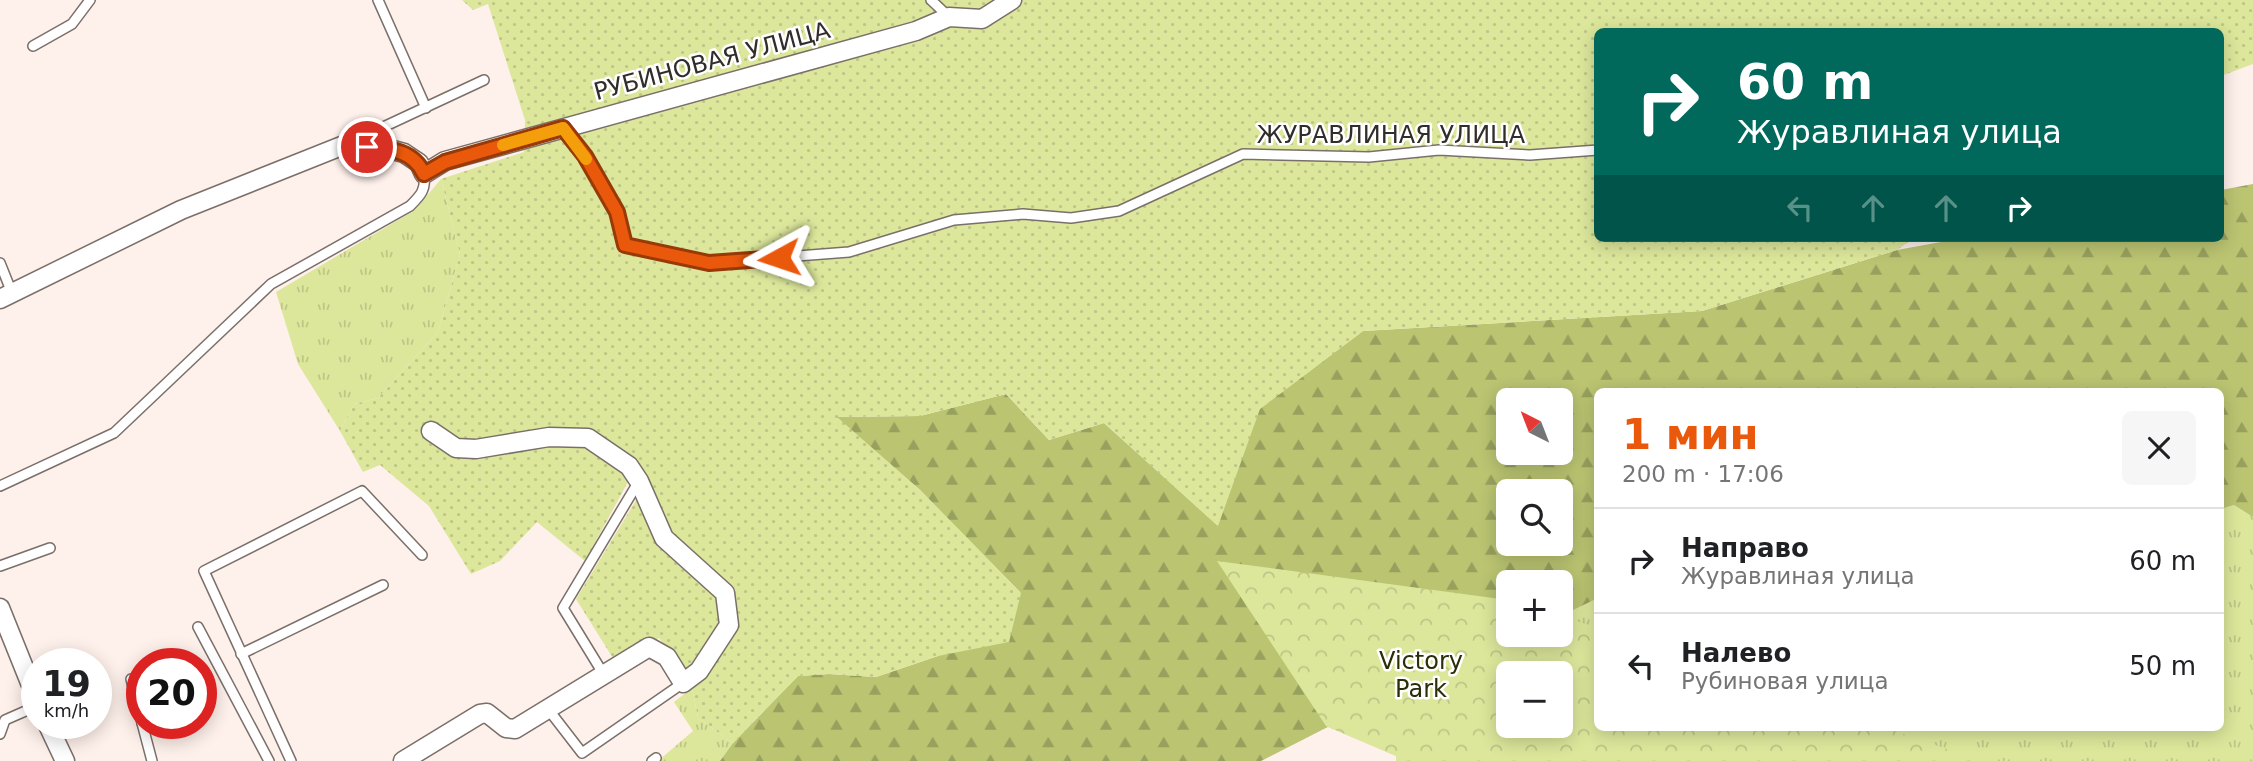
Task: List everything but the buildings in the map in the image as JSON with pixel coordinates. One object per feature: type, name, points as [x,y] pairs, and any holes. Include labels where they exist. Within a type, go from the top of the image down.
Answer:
[{"type":"street","name":"РУБИНОВАЯ УЛИЦА","points":[[424,174],[445,162],[916,31],[949,17],[982,19],[1012,0]]},
{"type":"street","points":[[6,296],[180,210],[344,145],[404,153],[419,163],[424,174]]},
{"type":"street","points":[[403,761],[487,713],[506,728],[515,729],[649,647],[667,657],[683,682],[699,671],[729,625],[724,593],[664,538],[639,481],[629,466],[588,438],[549,437],[476,449],[456,449],[431,431]]},
{"type":"street","points":[[0,608],[21,660]]},
{"type":"street","points":[[55,739],[65,761]]},
{"type":"lane","points":[[33,46],[72,24],[90,0]]},
{"type":"lane","points":[[378,0],[426,108]]},
{"type":"lane","points":[[931,0],[949,17]]},
{"type":"lane","points":[[344,145],[484,80]]},
{"type":"lane","name":"ЖУРАВЛИНАЯ УЛИЦА","points":[[563,128],[585,156],[617,212],[625,245],[709,263],[849,252],[954,220],[1023,214],[1071,218],[1119,211],[1243,154],[1369,157],[1439,150],[1530,155],[1594,150]]},
{"type":"lane","points":[[0,486],[114,433],[271,284],[410,206],[422,194],[424,174]]},
{"type":"lane","points":[[0,263],[6,296]]},
{"type":"lane","points":[[601,675],[601,670],[564,608],[639,481]]},
{"type":"lane","points":[[291,761],[204,571],[362,491],[422,555]]},
{"type":"lane","points":[[0,566],[50,548]]},
{"type":"lane","points":[[241,654],[383,584]]},
{"type":"lane","points":[[198,627],[269,761]]},
{"type":"lane","points":[[548,709],[585,757],[683,682]]},
{"type":"lane","points":[[0,734],[5,720],[21,713]]},
{"type":"lane","points":[[146,739],[152,761]]},
{"type":"green space","points":[[462,0],[2253,0],[2253,64],[2224,75],[2224,28],[1594,28],[1594,242],[1908,242],[1897,250],[1702,311],[1363,331],[1260,409],[1218,526],[1104,423],[1049,440],[1006,394],[920,416],[837,417],[920,490],[1021,593],[1009,642],[938,656],[876,677],[829,674],[798,676],[733,743],[698,718],[692,688],[704,674],[732,603],[670,536],[629,480],[585,561],[537,522],[500,561],[471,574],[429,506],[380,465],[363,472],[340,431],[354,404],[378,398],[438,332],[460,254],[441,179],[524,152],[525,120],[488,4],[473,10]]},
{"type":"green space","points":[[441,179],[460,254],[438,332],[378,398],[354,404],[340,431],[298,364],[276,292],[415,210]]},
{"type":"green space","points":[[2253,184],[2253,517],[2234,505],[2224,508],[2224,388],[1594,388],[1594,600],[1573,610],[1573,570],[1496,570],[1496,641],[1261,761],[720,761],[733,743],[798,676],[829,674],[876,677],[938,656],[1020,592],[920,490],[836,417],[920,416],[1006,394],[1049,440],[1104,423],[1217,525],[1259,409],[1363,331],[1702,311],[1897,250],[1941,242],[2224,242],[2224,189]]},
{"type":"green space","points":[[638,497],[718,595],[723,626],[690,671],[684,671],[659,638],[616,663],[576,599]]},
{"type":"green space","points":[[2234,505],[2253,517],[2253,761],[1396,761],[1396,756],[1326,726],[1496,646],[1573,647],[1573,610],[1594,600],[1594,731],[2224,731],[2224,508]]},
{"type":"green space","name":"Victory Park","points":[[1217,561],[1496,598],[1496,647],[1573,647],[1573,620],[1594,627],[1594,731],[1895,731],[1981,761],[1396,761],[1396,756],[1326,726]]},
{"type":"green space","points":[[692,688],[698,718],[733,743],[720,761],[658,761],[693,731],[674,702]]},
{"type":"slow traffic","points":[[503,145],[563,128],[586,159]]},
{"type":"route","points":[[367,147],[404,153],[419,163],[424,174],[445,162],[563,128],[585,156],[617,212],[625,245],[709,263],[779,258]]}]
